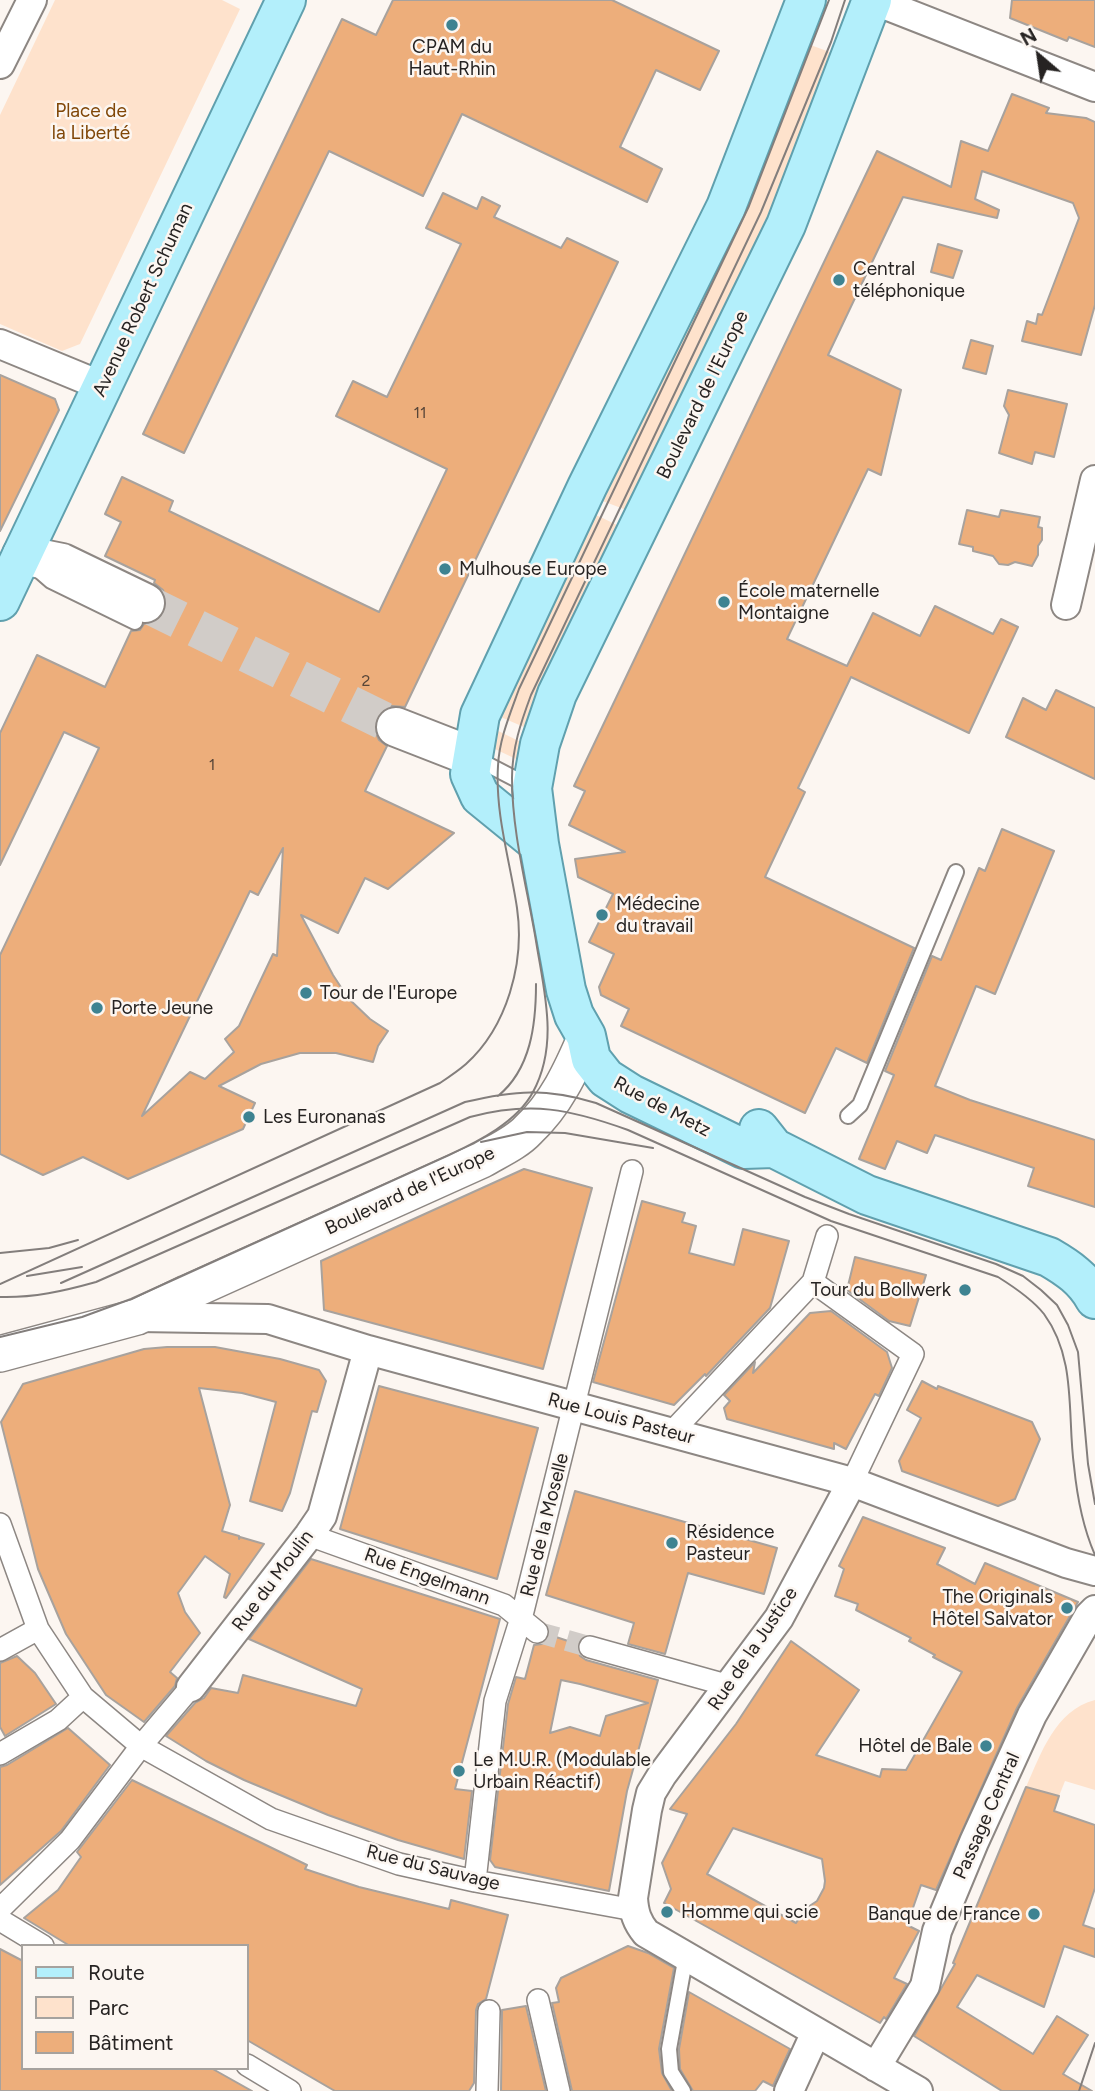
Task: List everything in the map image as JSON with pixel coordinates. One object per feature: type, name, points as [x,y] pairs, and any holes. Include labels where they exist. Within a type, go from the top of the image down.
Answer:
[{"type":"main road","name":"Avenue Robert Schuman","points":[[0,601],[11,550],[102,386],[285,0]]},
{"type":"main road","points":[[539,844],[480,796],[470,774],[480,715],[587,487],[726,207],[806,0]]},
{"type":"main road","name":"Boulevard de l'Europe","points":[[586,1036],[574,1015],[566,990],[539,844],[532,788],[540,744],[557,694],[786,225],[872,0]]},
{"type":"main road","points":[[11,550],[62,562],[140,612]]},
{"type":"main road","points":[[396,726],[473,757]]},
{"type":"main road","name":"Rue de Metz","points":[[586,1036],[646,1078],[758,1128],[774,1148],[867,1195],[1083,1270]]},
{"type":"main road","points":[[1083,1270],[1095,1299]]},
{"type":"street","points":[[0,64],[32,0]]},
{"type":"street","points":[[872,0],[1095,87]]},
{"type":"street","points":[[0,344],[102,386]]},
{"type":"street","points":[[1066,605],[1095,480]]},
{"type":"street","name":"Boulevard de l'Europe","points":[[0,1354],[137,1317],[482,1160],[527,1132],[559,1093],[586,1036]]},
{"type":"street","name":"Rue de la Moselle","points":[[475,1881],[495,1701],[529,1626],[574,1406],[632,1171]]},
{"type":"street","points":[[671,1433],[813,1282],[827,1236]]},
{"type":"street","name":"Rue de la Justice","points":[[634,1910],[651,1793],[779,1618],[852,1482],[913,1354],[813,1282]]},
{"type":"street","name":"Rue Louis Pasteur","points":[[137,1317],[268,1319],[368,1350],[852,1482],[1066,1563],[1095,1571]]},
{"type":"street","name":"Rue du Moulin","points":[[0,1909],[71,1840],[141,1746],[191,1687],[309,1535],[321,1516],[368,1350]]},
{"type":"street","name":"Rue du Sauvage","points":[[0,1524],[38,1629],[83,1697],[141,1746],[271,1819],[399,1864],[634,1910]]},
{"type":"street","name":"Rue Engelmann","points":[[309,1535],[504,1605],[529,1626]]},
{"type":"street","name":"Passage Central","points":[[876,2067],[925,1986],[937,1931],[1032,1715],[1095,1609]]},
{"type":"street","points":[[0,1650],[38,1629]]},
{"type":"street","points":[[590,1647],[730,1686]]},
{"type":"street","points":[[2,1749],[58,1720],[83,1697]]},
{"type":"street","points":[[634,1910],[638,1923],[646,1933],[918,2091]]},
{"type":"street","points":[[0,1920],[40,1944]]},
{"type":"street","points":[[538,2000],[559,2091]]},
{"type":"street","points":[[487,2091],[489,2011]]},
{"type":"street","points":[[789,2091],[816,2032]]},
{"type":"street","points":[[248,2067],[283,2089]]},
{"type":"lane","points":[[473,757],[532,788]]},
{"type":"lane","points":[[848,1116],[860,1105],[956,872]]},
{"type":"lane","points":[[683,2091],[671,2072],[669,2049],[686,1955]]},
{"type":"green space","name":"Place de la Liberté","points":[[55,0],[222,0],[240,9],[80,344],[62,351],[0,324],[0,115]]},
{"type":"green space","points":[[797,40],[835,54],[767,223],[629,511],[600,500]]},
{"type":"green space","points":[[586,510],[621,527],[531,730],[489,712]]},
{"type":"green space","points":[[484,724],[527,745],[523,758],[516,759],[476,740]]},
{"type":"green space","points":[[1095,1700],[1095,1790],[1065,1781],[1059,1796],[1026,1787],[1044,1748],[1060,1723],[1081,1705]]},
{"type":"building","points":[[393,0],[612,0],[719,51],[700,90],[656,70],[620,147],[662,169],[647,202],[462,114],[423,196],[329,151],[184,453],[143,434],[342,19],[376,35]]},
{"type":"building","points":[[1012,0],[1095,0],[1095,47],[1069,37],[1067,41],[1010,18]]},
{"type":"building","points":[[1012,94],[1049,108],[1046,113],[1086,118],[1095,122],[1095,305],[1081,355],[1022,341],[1027,321],[1036,324],[1038,314],[1042,315],[1079,218],[1073,203],[982,171],[975,199],[999,210],[997,218],[903,197],[828,355],[901,390],[881,475],[868,469],[787,639],[847,666],[873,613],[920,636],[935,606],[993,634],[1001,619],[1018,627],[969,733],[851,677],[798,788],[805,792],[765,877],[914,948],[867,1063],[836,1048],[805,1113],[621,1026],[629,1009],[601,995],[599,987],[614,954],[589,942],[613,894],[578,877],[575,859],[625,852],[569,825],[585,791],[574,786],[877,151],[951,187],[961,141],[988,151]]},
{"type":"building","points":[[443,193],[477,209],[482,197],[500,206],[494,217],[561,248],[567,238],[618,262],[405,707],[392,706],[382,710],[375,720],[375,731],[379,740],[387,746],[365,791],[454,833],[388,889],[365,878],[338,933],[301,915],[348,998],[370,1019],[388,1031],[378,1046],[373,1062],[336,1053],[300,1053],[261,1064],[219,1086],[255,1103],[243,1129],[128,1179],[83,1157],[43,1175],[0,1154],[0,955],[99,748],[64,732],[0,865],[0,733],[37,655],[105,687],[131,631],[140,630],[144,624],[157,621],[165,612],[167,601],[163,590],[154,583],[155,580],[105,556],[121,522],[105,514],[122,477],[173,501],[169,511],[379,612],[447,469],[336,416],[353,381],[387,397],[461,244],[426,228]],"holes":[[[283,848],[277,956],[273,954],[239,1026],[225,1039],[234,1052],[205,1079],[190,1072],[142,1116],[250,891],[258,895]]]},
{"type":"building","points":[[938,244],[962,251],[953,278],[931,272]]},
{"type":"building","points":[[971,340],[993,346],[986,374],[963,368]]},
{"type":"building","points":[[0,375],[55,399],[59,410],[0,531]]},
{"type":"building","points":[[1008,390],[1067,404],[1054,457],[1035,452],[1032,464],[999,453],[1009,415],[1004,406]]},
{"type":"building","points":[[967,510],[999,517],[1001,510],[1040,517],[1038,527],[1042,528],[1042,540],[1032,566],[1015,562],[1008,565],[999,564],[993,556],[959,544]]},
{"type":"building","points":[[1056,690],[1095,708],[1095,779],[1006,737],[1023,698],[1046,710]]},
{"type":"building","points":[[1002,829],[1054,851],[995,994],[976,986],[935,1086],[1095,1140],[1095,1207],[1028,1186],[1034,1168],[935,1135],[927,1153],[897,1141],[885,1169],[859,1159],[894,1075],[885,1071],[932,956],[941,960],[979,868],[985,871]]},
{"type":"building","points":[[524,1169],[592,1188],[543,1369],[324,1310],[321,1261]]},
{"type":"building","points":[[642,1201],[685,1213],[682,1222],[696,1226],[689,1253],[734,1265],[743,1229],[789,1241],[770,1308],[706,1376],[705,1374],[674,1405],[593,1382]]},
{"type":"building","points":[[855,1257],[926,1275],[910,1326],[889,1321],[847,1290]]},
{"type":"building","points":[[831,1311],[887,1352],[892,1368],[879,1396],[875,1394],[846,1449],[834,1443],[834,1449],[727,1419],[724,1408],[730,1401],[724,1395],[755,1362],[753,1373],[810,1313]]},
{"type":"building","points":[[215,1347],[280,1359],[319,1370],[326,1381],[317,1412],[312,1411],[290,1493],[282,1511],[250,1501],[276,1402],[242,1393],[199,1388],[230,1505],[222,1531],[239,1536],[239,1539],[240,1537],[264,1544],[226,1598],[224,1597],[230,1574],[205,1556],[178,1593],[185,1612],[200,1633],[170,1672],[177,1678],[175,1686],[144,1722],[106,1695],[66,1634],[38,1569],[1,1422],[23,1384],[144,1349]]},
{"type":"building","points":[[922,1381],[937,1389],[938,1386],[1032,1422],[1040,1439],[1015,1499],[998,1506],[902,1471],[899,1461],[921,1418],[907,1410]]},
{"type":"building","points":[[379,1386],[538,1428],[497,1579],[340,1529]]},
{"type":"building","points":[[575,1491],[777,1548],[764,1594],[688,1573],[665,1654],[628,1644],[634,1623],[546,1595]]},
{"type":"building","points":[[863,1517],[945,1548],[937,1564],[975,1584],[985,1563],[1078,1602],[1017,1708],[936,1890],[921,1885],[907,1925],[919,1931],[894,1978],[907,1984],[886,2019],[884,2017],[880,2023],[664,1903],[671,1889],[662,1863],[687,1814],[670,1809],[736,1724],[791,1641],[859,1690],[816,1755],[880,1777],[882,1769],[906,1770],[962,1672],[933,1657],[935,1655],[909,1641],[911,1638],[856,1610],[858,1604],[835,1596],[844,1569],[839,1566]],"holes":[[[733,1828],[822,1859],[824,1888],[817,1901],[805,1909],[796,1923],[707,1874]]]},
{"type":"building","points":[[311,1559],[500,1619],[455,1789],[472,1791],[464,1859],[398,1840],[328,1815],[244,1780],[206,1761],[166,1736],[211,1688],[238,1693],[243,1675],[356,1706],[362,1689],[249,1639]]},
{"type":"building","points":[[550,1635],[577,1644],[580,1656],[586,1660],[658,1680],[627,1791],[609,1891],[495,1867],[490,1860],[508,1704],[516,1677],[525,1679],[534,1645],[542,1644]],"holes":[[[561,1680],[648,1703],[606,1716],[600,1736],[570,1727],[550,1733]]]},
{"type":"building","points":[[17,1656],[35,1673],[56,1704],[5,1736],[0,1727],[0,1663]]},
{"type":"building","points":[[68,1728],[110,1765],[61,1831],[0,1885],[0,1767]]},
{"type":"building","points":[[132,1780],[307,1865],[305,1869],[359,1887],[449,1909],[451,1900],[508,1915],[486,1999],[478,2004],[476,2010],[474,2083],[469,2091],[335,2091],[248,2041],[248,1944],[67,1944],[24,1918],[58,1890],[81,1857],[77,1852]]},
{"type":"building","name":"Banque de France","points":[[1026,1787],[1059,1796],[1054,1811],[1095,1825],[1095,1888],[1083,1925],[1095,1929],[1095,1957],[1064,1946],[1044,2007],[977,1975],[957,2007],[1033,2054],[1057,2016],[1088,2035],[1063,2074],[1092,2091],[1002,2091],[914,2036],[955,1964],[953,1963]]},
{"type":"building","points":[[628,1946],[648,1953],[674,1968],[659,2049],[662,2073],[672,2091],[572,2091],[552,2003],[559,2002],[556,1988],[561,1978]]},
{"type":"building","points":[[0,1949],[21,1960],[21,2070],[215,2070],[252,2091],[0,2091]]},
{"type":"building","points":[[689,1992],[790,2049],[773,2086],[763,2081],[755,2091],[693,2091],[680,2069],[679,2049]]},
{"type":"building","points":[[526,2006],[546,2091],[501,2091],[502,2010]]},
{"type":"tunnel","points":[[145,603],[396,727]]},
{"type":"tunnel","points":[[537,1632],[590,1647]]},
{"type":"tram line","points":[[0,1284],[440,1083],[466,1064],[492,1032],[510,993],[519,929],[499,802],[499,756],[505,727],[519,689],[749,206],[829,0]]},
{"type":"tram line","points":[[0,1337],[82,1317],[131,1299],[449,1155],[485,1137],[507,1121],[526,1103],[533,1092],[546,1055],[547,1017],[543,979],[514,819],[512,767],[515,746],[531,695],[761,212],[831,42],[845,0]]},
{"type":"tram line","points":[[498,1096],[518,1073],[525,1059],[533,1030],[536,984]]},
{"type":"tram line","points":[[61,1283],[465,1102],[530,1092],[578,1098],[596,1103],[805,1197],[996,1264],[1023,1276],[1041,1290],[1057,1305],[1078,1352],[1088,1464],[1095,1504]]},
{"type":"tram line","points":[[0,1297],[48,1293],[96,1282],[470,1117],[512,1109],[569,1112],[628,1130],[831,1221],[998,1277],[1029,1299],[1044,1314],[1062,1350],[1069,1388],[1077,1489],[1084,1523],[1095,1555]]},
{"type":"tram line","points":[[481,1142],[527,1132],[565,1133],[653,1148]]},
{"type":"tram line","points":[[0,1253],[49,1248],[78,1240]]},
{"type":"tram line","points":[[27,1276],[82,1267]]},
{"type":"tram line","points":[[1079,2091],[1095,2043]]},
{"type":"place","name":"CPAM du Haut-Rhin","points":[[452,25]]},
{"type":"place","name":"Central téléphonique","points":[[839,280]]},
{"type":"place","name":"Mulhouse Europe","points":[[445,569]]},
{"type":"place","name":"École maternelle Montaigne","points":[[724,602]]},
{"type":"place","name":"Médecine du travail","points":[[602,915]]},
{"type":"place","name":"Tour de l'Europe","points":[[306,993]]},
{"type":"place","name":"Porte Jeune","points":[[97,1008]]},
{"type":"place","name":"Les Euronanas","points":[[249,1117]]},
{"type":"place","name":"Tour du Bollwerk","points":[[965,1290]]},
{"type":"place","name":"Résidence Pasteur","points":[[672,1543]]},
{"type":"place","name":"The Originals Hôtel Salvator","points":[[1067,1608]]},
{"type":"place","name":"Hôtel de Bale","points":[[986,1746]]},
{"type":"place","name":"Le M.U.R. (Modulable Urbain Réactif)","points":[[459,1771]]},
{"type":"place","name":"Homme qui scie","points":[[667,1912]]},
{"type":"place","name":"Banque de France","points":[[1034,1914]]}]
